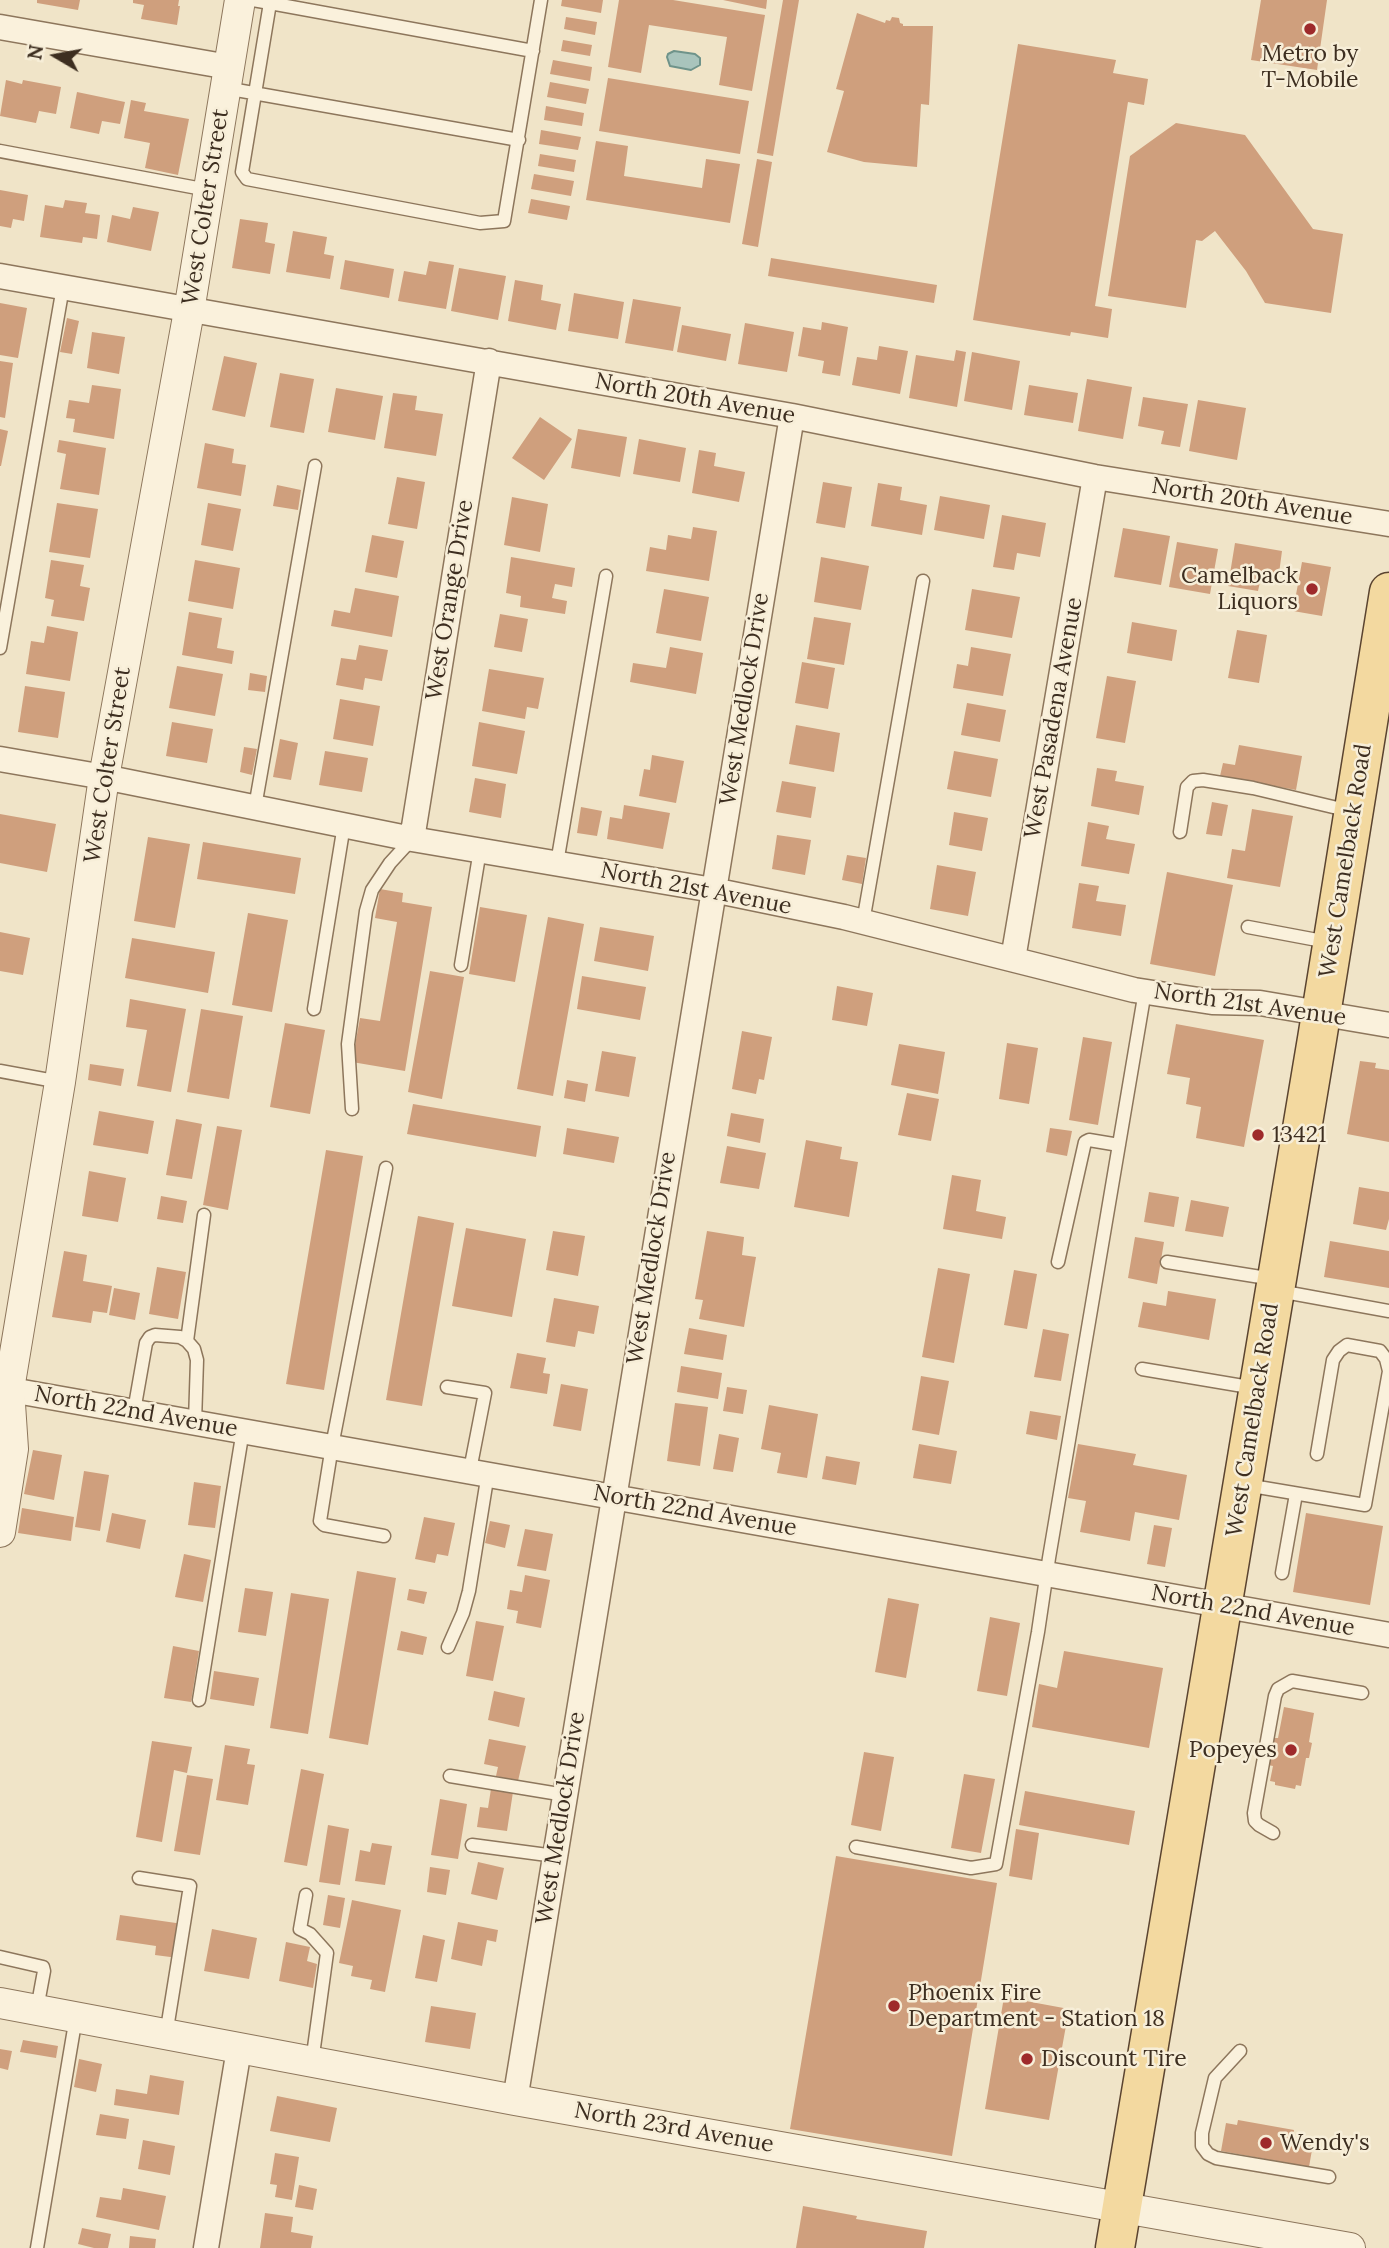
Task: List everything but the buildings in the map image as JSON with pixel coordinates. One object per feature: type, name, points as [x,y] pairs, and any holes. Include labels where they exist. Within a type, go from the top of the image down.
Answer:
[{"type":"main road","name":"West Camelback Road","points":[[1115,2248],[1389,592]]},
{"type":"street","name":"West Colter Street","points":[[0,1532],[13,1449],[4,1388],[60,1082],[104,777],[190,311],[240,0]]},
{"type":"street","points":[[0,27],[227,78]]},
{"type":"street","name":"North 20th Avenue","points":[[0,276],[792,416],[1096,477],[1389,524]]},
{"type":"street","name":"West Orange Drive","points":[[412,839],[489,361]]},
{"type":"street","name":"West Medlock Drive","points":[[515,2100],[792,416]]},
{"type":"street","name":"West Pasadena Avenue","points":[[1013,959],[1096,477]]},
{"type":"street","name":"North 21st Avenue","points":[[0,759],[104,777],[412,839],[713,891],[863,922],[1145,991],[1212,1002],[1260,1003],[1389,1026]]},
{"type":"street","name":"North 22nd Avenue","points":[[4,1388],[1389,1635]]},
{"type":"street","name":"North 23rd Avenue","points":[[0,2003],[515,2100],[1350,2248]]},
{"type":"street","points":[[206,2248],[239,2049]]},
{"type":"lane","points":[[253,0],[533,51]]},
{"type":"lane","points":[[270,1],[242,172],[247,179],[480,223],[504,221],[541,0]]},
{"type":"lane","points":[[227,78],[255,93],[519,140]]},
{"type":"lane","points":[[0,151],[209,190]]},
{"type":"lane","points":[[0,649],[63,287]]},
{"type":"lane","points":[[255,807],[315,466]]},
{"type":"lane","points":[[557,863],[606,576]]},
{"type":"lane","points":[[863,922],[923,581]]},
{"type":"lane","points":[[1180,832],[1187,787],[1193,781],[1203,780],[1253,788],[1354,811]]},
{"type":"lane","points":[[314,1009],[344,825]]},
{"type":"lane","points":[[352,1109],[348,1044],[366,911],[372,890],[390,863],[412,839]]},
{"type":"lane","points":[[461,965],[480,850]]},
{"type":"lane","points":[[1248,927],[1332,943]]},
{"type":"lane","points":[[856,1847],[971,1868],[996,1864],[1038,1632],[1145,991]]},
{"type":"lane","points":[[0,1071],[60,1082]]},
{"type":"lane","points":[[1058,1262],[1085,1142],[1089,1140],[1119,1145]]},
{"type":"lane","points":[[384,1536],[324,1525],[320,1521],[386,1168]]},
{"type":"lane","points":[[187,1340],[204,1215]]},
{"type":"lane","points":[[1167,1262],[1389,1311]]},
{"type":"lane","points":[[134,1411],[146,1343],[155,1335],[180,1337],[187,1340],[194,1349],[197,1360],[195,1422]]},
{"type":"lane","points":[[1242,1485],[1365,1505],[1389,1371],[1386,1359],[1380,1351],[1348,1346],[1339,1351],[1333,1360],[1317,1454]]},
{"type":"lane","points":[[1142,1369],[1259,1388]]},
{"type":"lane","points":[[447,1387],[485,1393],[469,1591],[463,1613],[447,1647]]},
{"type":"lane","points":[[199,1700],[243,1430]]},
{"type":"lane","points":[[1282,1573],[1296,1494]]},
{"type":"lane","points":[[1273,1833],[1255,1821],[1254,1813],[1278,1689],[1293,1681],[1363,1693]]},
{"type":"lane","points":[[450,1776],[565,1795]]},
{"type":"lane","points":[[472,1845],[555,1856]]},
{"type":"lane","points":[[139,1878],[190,1886],[166,2035]]},
{"type":"lane","points":[[306,1895],[300,1928],[310,1934],[327,1952],[312,2063]]},
{"type":"lane","points":[[0,1957],[43,1967],[37,2010]]},
{"type":"lane","points":[[37,2248],[76,2017]]},
{"type":"lane","points":[[1240,2051],[1214,2078],[1202,2133],[1202,2146],[1208,2154],[1216,2158],[1329,2177]]},
{"type":"water","points":[[674,51],[695,54],[700,58],[700,65],[691,70],[670,66],[667,57]]},
{"type":"place","name":"Metro by T-Mobile","points":[[1310,29]]},
{"type":"place","name":"Camelback Liquors","points":[[1312,589]]},
{"type":"place","name":"13421","points":[[1258,1135]]},
{"type":"place","name":"Popeyes","points":[[1291,1750]]},
{"type":"place","name":"Phoenix Fire Department - Station 18","points":[[894,2006]]},
{"type":"place","name":"Discount Tire","points":[[1027,2059]]},
{"type":"place","name":"Wendy's","points":[[1266,2143]]}]
